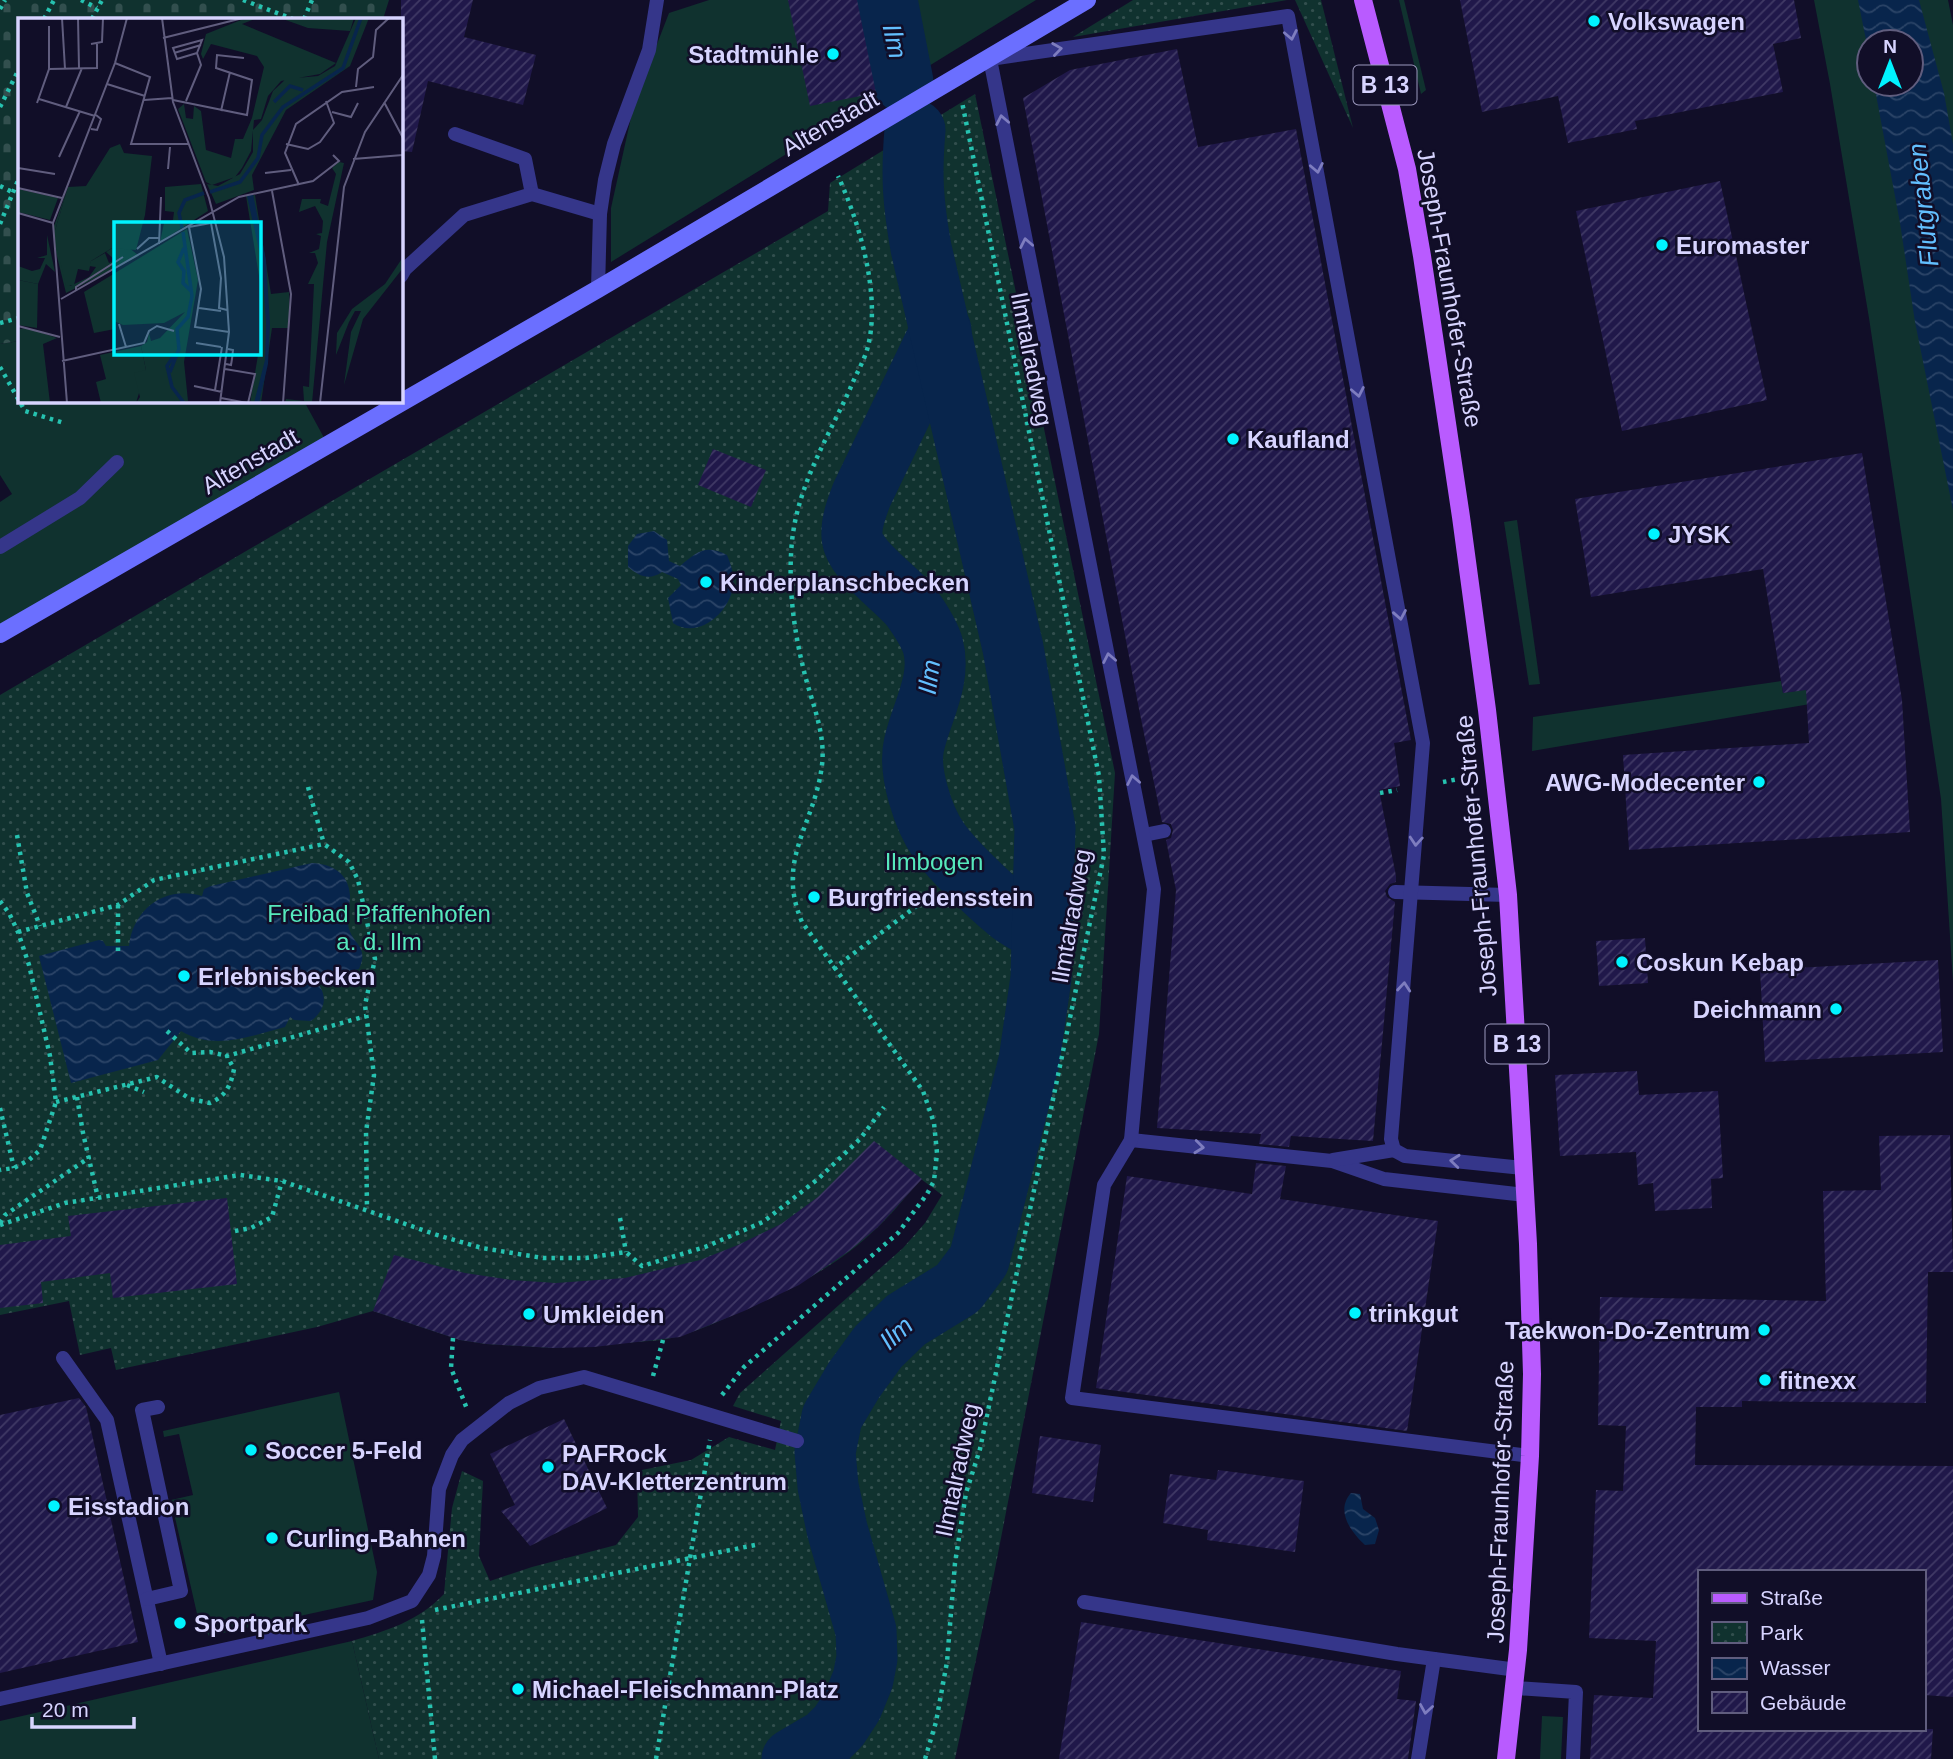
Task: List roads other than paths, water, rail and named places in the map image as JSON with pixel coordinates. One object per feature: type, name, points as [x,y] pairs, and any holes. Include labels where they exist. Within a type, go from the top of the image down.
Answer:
[{"type":"main road","name":"Joseph-Fraunhofer-Straße","points":[[1363,0],[1408,169],[1460,506],[1508,895],[1532,1374],[1530,1456],[1516,1688],[1506,1759]]},
{"type":"street","name":"Altenstadt","points":[[0,634],[598,289],[1087,0]]},
{"type":"lane","points":[[598,289],[600,214],[614,144],[649,50],[657,0]]},
{"type":"lane","points":[[1394,1150],[1391,1139],[1423,743],[1288,16],[990,59],[1154,889],[1131,1140],[1104,1185],[1072,1398],[1530,1456]]},
{"type":"lane","points":[[455,134],[525,159],[532,194]]},
{"type":"lane","points":[[402,274],[464,215],[532,194],[600,214]]},
{"type":"lane","points":[[0,547],[80,498],[117,462]]},
{"type":"lane","points":[[1144,835],[1164,831]]},
{"type":"lane","points":[[1395,892],[1508,895]]},
{"type":"lane","points":[[1131,1140],[1332,1161],[1384,1179],[1525,1195]]},
{"type":"lane","points":[[1332,1161],[1394,1150],[1405,1156],[1523,1168]]},
{"type":"lane","points":[[63,1358],[107,1420],[161,1664]]},
{"type":"lane","points":[[0,1699],[368,1618],[411,1601],[429,1575],[434,1556],[439,1489],[452,1455],[475,1429],[509,1403],[539,1388],[584,1377],[797,1441]]},
{"type":"lane","points":[[147,1599],[181,1591],[142,1410],[158,1408]]},
{"type":"lane","points":[[1084,1602],[1517,1670]]},
{"type":"lane","points":[[1418,1759],[1434,1659]]},
{"type":"lane","points":[[1516,1688],[1576,1692],[1573,1759]]},
{"type":"water","name":"Flutgraben","points":[[1858,0],[1919,0],[1944,93],[1953,144],[1953,510],[1915,322],[1877,98],[1925,98],[1925,28],[1864,28]]},
{"type":"water","name":"Kinderplanschbecken","points":[[654,531],[667,540],[669,561],[680,566],[702,551],[713,550],[727,555],[733,574],[733,587],[725,606],[711,621],[692,628],[673,623],[668,598],[681,585],[678,579],[662,572],[644,576],[628,567],[628,546],[637,534]]},
{"type":"water","name":"Erlebnisbecken","points":[[312,863],[333,868],[346,881],[350,896],[348,924],[361,950],[362,961],[359,969],[314,979],[322,990],[324,1001],[311,1021],[294,1020],[290,1017],[285,1027],[219,1041],[194,1037],[181,1031],[158,1060],[71,1083],[39,956],[99,940],[106,946],[129,946],[137,921],[144,911],[164,897],[188,893],[202,896],[204,889],[211,886]]},
{"type":"water","points":[[1351,1493],[1360,1494],[1363,1509],[1375,1518],[1379,1530],[1375,1544],[1365,1545],[1350,1528],[1344,1507]]},
{"type":"waterway","name":"Ilm","points":[[887,0],[903,82]]},
{"type":"waterway","name":"Ilm","points":[[792,1759],[826,1739],[839,1726],[852,1706],[863,1679],[867,1658],[866,1631],[837,1529],[828,1486],[825,1452],[832,1417],[878,1347],[906,1320],[958,1288],[979,1260],[1029,1061],[1041,978],[1045,828],[1013,648],[921,248],[914,189],[915,130]]},
{"type":"waterway","name":"Ilm","points":[[941,330],[862,494],[853,520],[852,536],[860,555],[912,608],[933,646],[933,684],[917,733],[913,756],[918,794],[933,831],[945,849],[990,895],[1011,913],[1043,933]]},
{"type":"place","name":"Volkswagen","points":[[1594,21]]},
{"type":"place","name":"Stadtmühle","points":[[833,54]]},
{"type":"place","name":"Euromaster","points":[[1662,245]]},
{"type":"place","name":"Kaufland","points":[[1233,439]]},
{"type":"place","name":"JYSK","points":[[1654,534]]},
{"type":"place","name":"Kinderplanschbecken","points":[[706,582]]},
{"type":"place","name":"AWG-Modecenter","points":[[1759,782]]},
{"type":"place","name":"Burgfriedensstein","points":[[814,897]]},
{"type":"place","name":"Coskun Kebap","points":[[1622,962]]},
{"type":"place","name":"Erlebnisbecken","points":[[184,976]]},
{"type":"place","name":"Deichmann","points":[[1836,1009]]},
{"type":"place","name":"trinkgut","points":[[1355,1313]]},
{"type":"place","name":"Umkleiden","points":[[529,1314]]},
{"type":"place","name":"Taekwon-Do-Zentrum","points":[[1764,1330]]},
{"type":"place","name":"fitnexx","points":[[1765,1380]]},
{"type":"place","name":"Soccer 5-Feld","points":[[251,1450]]},
{"type":"place","name":"PAFRock DAV-Kletterzentrum","points":[[548,1467]]},
{"type":"place","name":"Eisstadion","points":[[54,1506]]},
{"type":"place","name":"Curling-Bahnen","points":[[272,1538]]},
{"type":"place","name":"Sportpark","points":[[180,1623]]},
{"type":"place","name":"Michael-Fleischmann-Platz","points":[[518,1689]]},
{"type":"park label","name":"Ilmbogen","points":[[934,861]]},
{"type":"park label","name":"Freibad Pfaffenhofen a. d. Ilm","points":[[379,927]]}]
